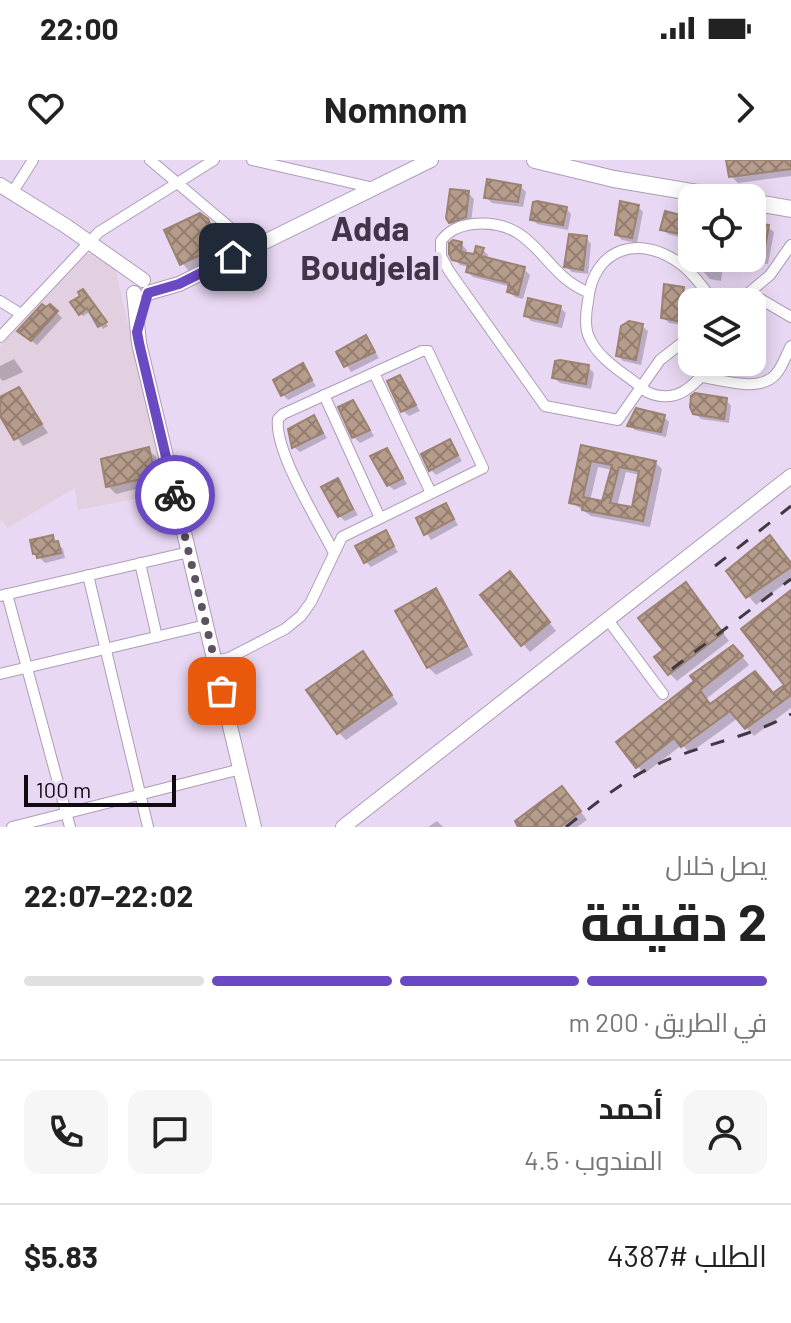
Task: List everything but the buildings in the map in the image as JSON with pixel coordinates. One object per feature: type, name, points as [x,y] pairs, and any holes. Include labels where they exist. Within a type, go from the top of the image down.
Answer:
[{"type":"main road","points":[[535,160],[600,177],[678,190]]},
{"type":"main road","points":[[766,205],[791,209]]},
{"type":"street","points":[[33,160],[6,189],[119,262],[141,289],[137,332],[254,827]]},
{"type":"street","points":[[150,160],[253,247]]},
{"type":"street","points":[[0,337],[103,228],[214,160]]},
{"type":"street","points":[[252,160],[292,164],[374,188]]},
{"type":"street","points":[[141,289],[191,277],[428,161]]},
{"type":"street","points":[[588,292],[560,275],[535,244],[515,231],[473,224],[451,230],[441,241],[440,251],[449,271],[543,405],[618,420],[660,360],[678,346]]},
{"type":"street","points":[[756,288],[770,275],[791,245]]},
{"type":"street","points":[[702,288],[684,266],[665,254],[641,249],[621,249],[610,254],[591,280],[588,292],[586,315],[589,340],[600,354],[656,396],[678,396],[702,377],[756,384],[767,381],[775,376],[791,346]]},
{"type":"street","points":[[0,301],[21,314]]},
{"type":"street","points":[[766,302],[791,317]]},
{"type":"street","points":[[215,661],[229,658],[285,629],[301,616],[311,602],[342,537],[483,468],[428,351],[283,414],[277,424],[289,464],[333,551]]},
{"type":"street","points":[[374,373],[431,493]]},
{"type":"street","points":[[324,395],[380,518]]},
{"type":"street","points":[[343,827],[791,476]]},
{"type":"street","points":[[70,827],[4,595],[189,552]]},
{"type":"street","points":[[140,563],[157,637]]},
{"type":"street","points":[[88,575],[148,827]]},
{"type":"street","points":[[608,620],[663,694]]},
{"type":"street","points":[[0,674],[206,625]]},
{"type":"street","points":[[12,827],[241,769]]},
{"type":"shaded area","points":[[85,254],[95,254],[114,262],[166,493],[78,510],[75,488],[7,528],[0,521],[0,346]]},
{"type":"railway","points":[[715,566],[791,506]]},
{"type":"railway","points":[[672,669],[791,579]]},
{"type":"railway","points":[[566,827],[645,770],[791,714]]},
{"type":"way so far","points":[[175,495],[222,691]]},
{"type":"district","name":"Adda Boudjelal","points":[[370,246]]},
{"type":"route","points":[[175,495],[137,332],[146,295],[179,284],[233,257]]}]
